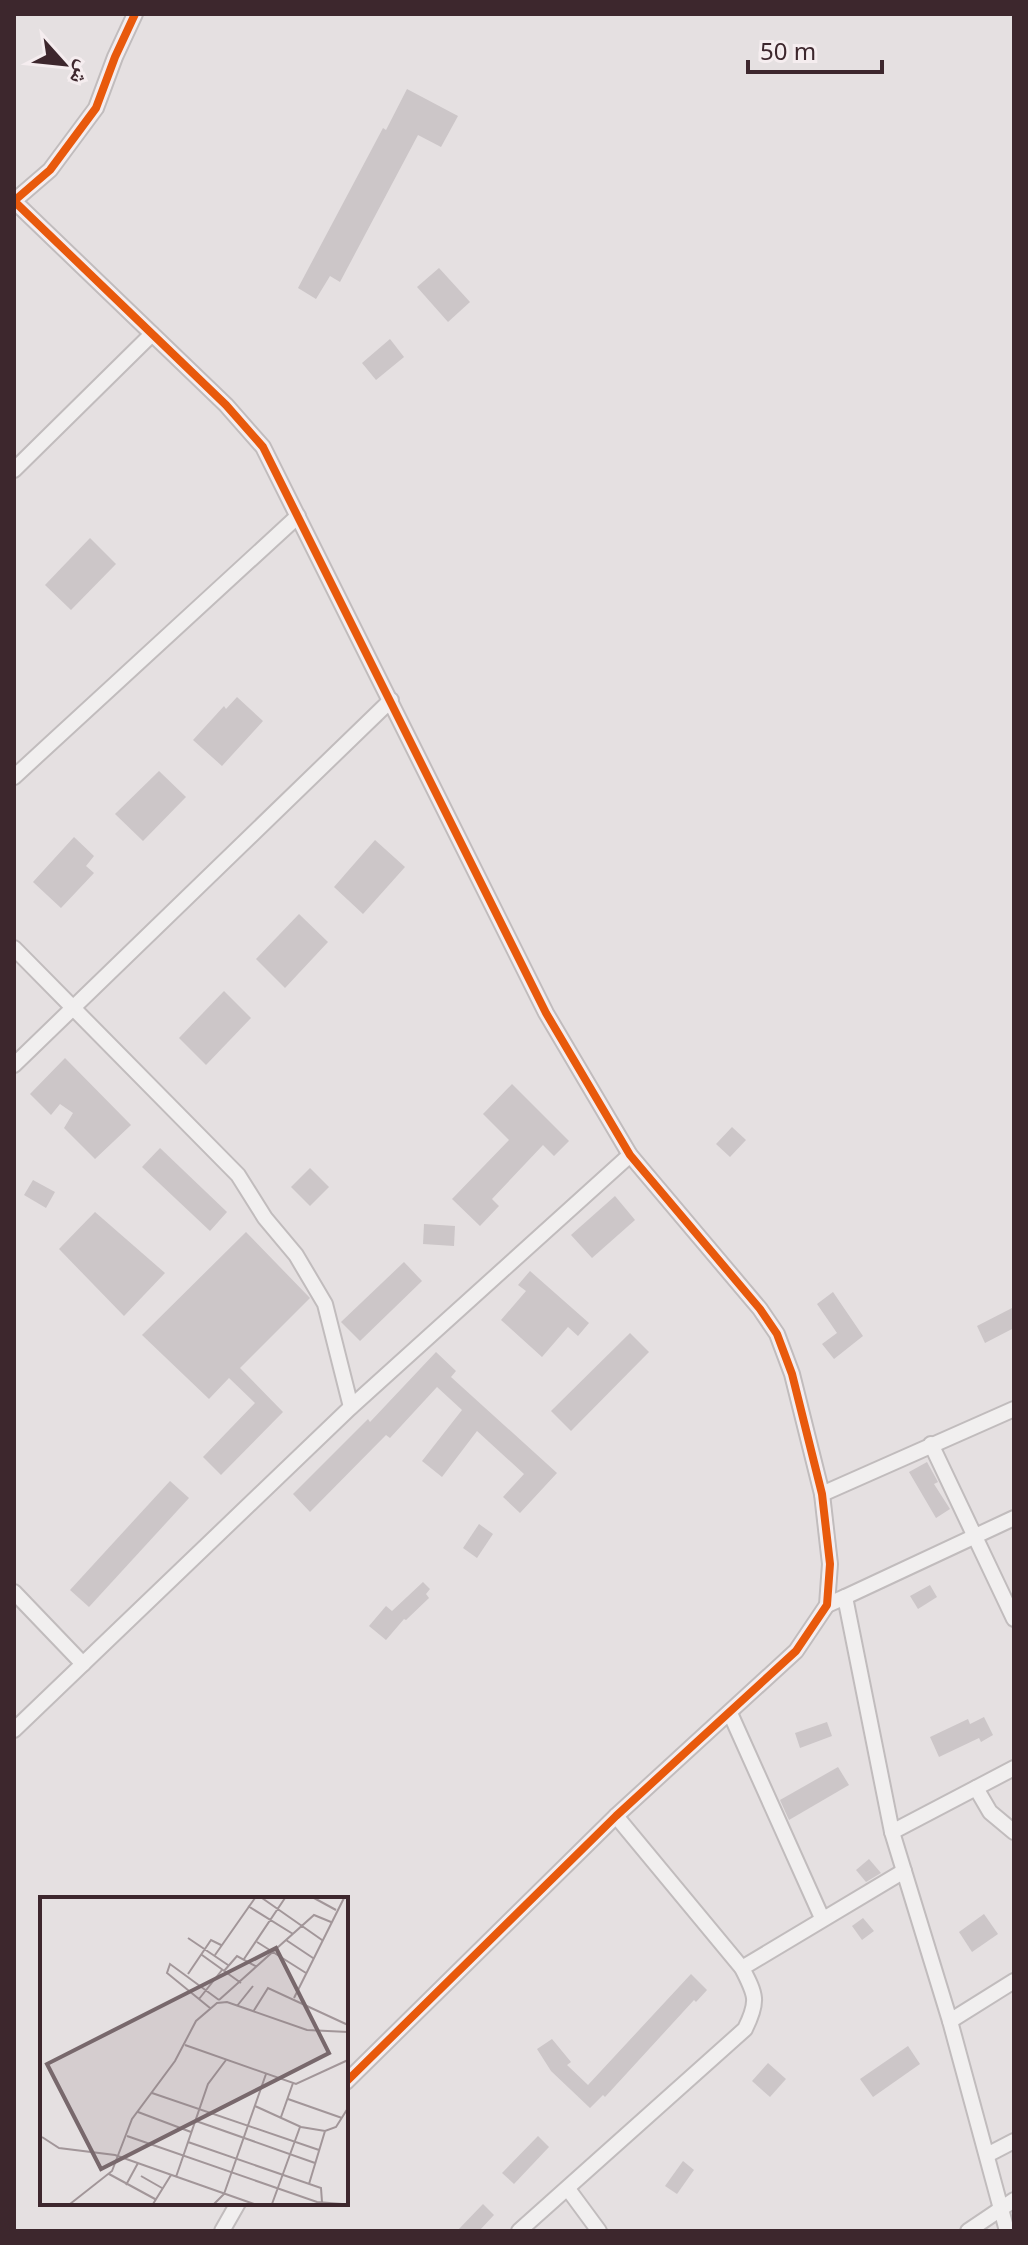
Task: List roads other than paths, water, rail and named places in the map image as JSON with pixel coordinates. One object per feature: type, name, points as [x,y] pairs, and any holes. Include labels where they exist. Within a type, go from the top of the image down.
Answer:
[{"type":"street","points":[[135,14],[96,108],[50,170],[14,201],[226,405],[263,447],[546,1013],[630,1155],[760,1309],[777,1334],[792,1374],[822,1494],[830,1564],[827,1605],[796,1651],[616,1816],[348,2080]]},
{"type":"street","points":[[14,470],[152,334]]},
{"type":"street","points":[[14,777],[298,516]]},
{"type":"street","points":[[14,1065],[391,700]]},
{"type":"street","points":[[14,948],[238,1175],[265,1218],[296,1255],[325,1304],[351,1407]]},
{"type":"street","points":[[14,1730],[351,1407],[630,1155]]},
{"type":"street","points":[[822,1494],[1014,1409]]},
{"type":"street","points":[[931,1444],[1014,1619]]},
{"type":"street","points":[[827,1605],[1014,1518]]},
{"type":"street","points":[[14,1592],[83,1664]]},
{"type":"street","points":[[845,1597],[892,1832],[950,2021],[1007,2231]]},
{"type":"street","points":[[730,1713],[822,1918]]},
{"type":"street","points":[[892,1832],[1014,1768]]},
{"type":"street","points":[[976,1788],[990,1812],[1014,1832]]},
{"type":"street","points":[[519,2231],[745,2029],[756,2007],[753,1990],[742,1968],[616,1816]]},
{"type":"street","points":[[742,1968],[904,1871]]},
{"type":"street","points":[[950,2021],[1014,1981]]},
{"type":"street","points":[[987,2155],[1014,2141]]},
{"type":"street","points":[[568,2189],[599,2231]]},
{"type":"street","points":[[968,2231],[1014,2200]]},
{"type":"street","points":[[222,2231],[237,2205]]}]
